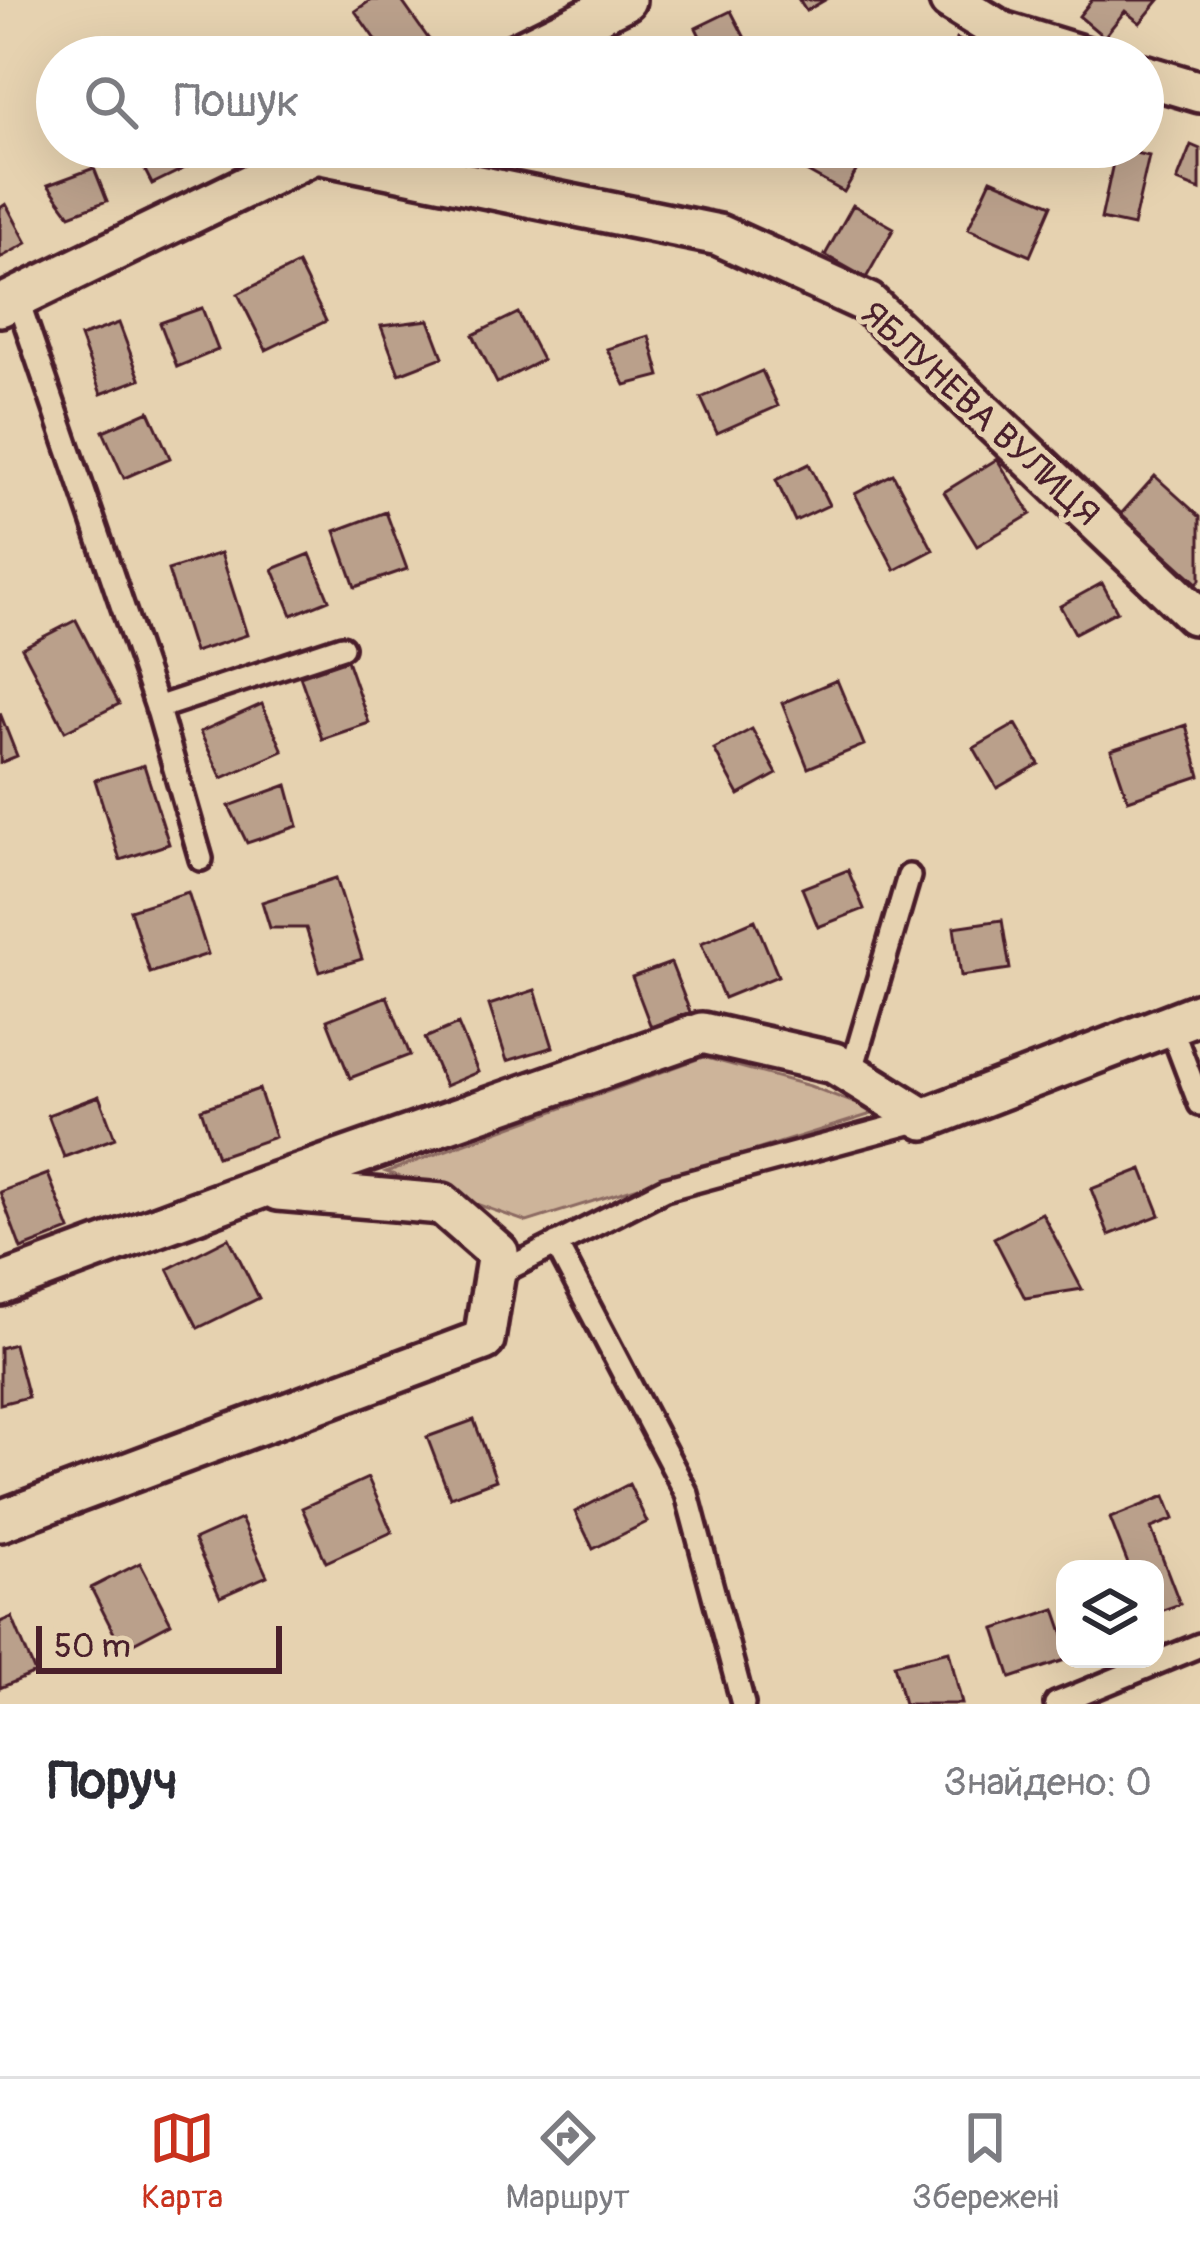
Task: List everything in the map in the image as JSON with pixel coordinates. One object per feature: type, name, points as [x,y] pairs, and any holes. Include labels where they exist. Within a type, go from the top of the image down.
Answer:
[{"type":"street","points":[[552,36],[625,0]]},
{"type":"street","points":[[950,0],[1015,36]]},
{"type":"street","points":[[1164,81],[1200,92]]},
{"type":"street","points":[[9,302],[285,168]]},
{"type":"street","name":"ЯБЛУНЕВА ВУЛИЦЯ","points":[[453,168],[719,235],[868,303],[1195,614],[1200,613]]},
{"type":"street","points":[[0,1286],[261,1188],[702,1034],[834,1063],[924,1120],[1185,1019]]},
{"type":"street","points":[[0,1521],[484,1340],[498,1253],[442,1204],[261,1188]]},
{"type":"lane","points":[[9,302],[157,708],[201,859]]},
{"type":"lane","points":[[157,708],[342,646]]},
{"type":"lane","points":[[851,1073],[909,876]]},
{"type":"lane","points":[[1185,1019],[1200,1104]]},
{"type":"lane","points":[[494,1277],[665,1189],[924,1120]]},
{"type":"lane","points":[[556,1244],[687,1494],[743,1704]]},
{"type":"lane","points":[[1055,1704],[1200,1645]]},
{"type":"shaded area","points":[[703,1057],[810,1086],[878,1112],[527,1222],[386,1172]]},
{"type":"building","points":[[371,0],[401,0],[426,36],[373,36],[355,11]]},
{"type":"building","points":[[799,0],[825,0],[806,11]]},
{"type":"building","points":[[1092,0],[1159,0],[1140,23],[1125,11],[1105,36],[1079,16]]},
{"type":"building","points":[[731,11],[744,36],[700,36],[696,28]]},
{"type":"building","points":[[1191,145],[1200,149],[1200,190],[1177,181]]},
{"type":"building","points":[[94,168],[107,201],[70,215],[48,185]]},
{"type":"building","points":[[144,168],[185,168],[152,184]]},
{"type":"building","points":[[801,168],[858,168],[844,192]]},
{"type":"building","points":[[1112,168],[1146,168],[1133,226],[1101,219]]},
{"type":"building","points":[[991,179],[1052,205],[1030,256],[968,229]]},
{"type":"building","points":[[6,204],[27,243],[0,258],[0,208]]},
{"type":"building","points":[[853,205],[894,228],[866,278],[825,255]]},
{"type":"building","points":[[298,264],[326,321],[266,350],[238,294]]},
{"type":"building","points":[[202,308],[218,350],[177,367],[160,323]]},
{"type":"building","points":[[518,313],[542,360],[497,383],[473,335]]},
{"type":"building","points":[[429,320],[443,357],[399,374],[381,326]]},
{"type":"building","points":[[119,323],[140,379],[101,394],[80,337]]},
{"type":"building","points":[[649,336],[660,376],[625,385],[607,349]]},
{"type":"building","points":[[762,371],[778,406],[717,433],[701,398]]},
{"type":"building","points":[[149,411],[170,458],[124,478],[103,431]]},
{"type":"building","points":[[997,459],[1031,514],[977,546],[944,492]]},
{"type":"building","points":[[809,464],[829,505],[795,521],[776,480]]},
{"type":"building","points":[[893,474],[933,550],[895,570],[855,494]]},
{"type":"building","points":[[1155,476],[1200,517],[1197,583],[1121,514]]},
{"type":"building","points":[[386,512],[407,569],[355,587],[335,531]]},
{"type":"building","points":[[221,553],[247,635],[194,652],[168,570]]},
{"type":"building","points":[[310,554],[329,600],[292,615],[273,569]]},
{"type":"building","points":[[1102,583],[1117,611],[1075,633],[1060,606]]},
{"type":"building","points":[[76,620],[119,704],[65,731],[22,648]]},
{"type":"building","points":[[347,660],[369,723],[322,739],[300,676]]},
{"type":"building","points":[[837,680],[864,745],[808,768],[782,703]]},
{"type":"building","points":[[262,704],[283,751],[222,778],[200,732]]},
{"type":"building","points":[[0,713],[17,756],[0,763]]},
{"type":"building","points":[[1016,724],[1039,764],[997,788],[974,748]]},
{"type":"building","points":[[1186,725],[1200,776],[1128,800],[1111,750]]},
{"type":"building","points":[[752,729],[777,774],[739,795],[714,749]]},
{"type":"building","points":[[144,765],[169,844],[120,860],[95,780]]},
{"type":"building","points":[[287,785],[298,826],[247,843],[229,806]]},
{"type":"building","points":[[848,870],[864,909],[818,927],[802,888]]},
{"type":"building","points":[[336,878],[362,959],[320,972],[306,928],[270,928],[262,902]]},
{"type":"building","points":[[188,892],[208,954],[150,973],[130,910]]},
{"type":"building","points":[[755,920],[778,976],[724,998],[701,943]]},
{"type":"building","points":[[1002,920],[1010,969],[961,976],[954,927]]},
{"type":"building","points":[[671,963],[690,1012],[651,1027],[632,977]]},
{"type":"building","points":[[535,990],[553,1047],[507,1061],[489,1005]]},
{"type":"building","points":[[387,996],[410,1055],[350,1078],[327,1020]]},
{"type":"building","points":[[458,1024],[478,1072],[445,1086],[425,1038]]},
{"type":"building","points":[[259,1089],[275,1137],[217,1157],[201,1109]]},
{"type":"building","points":[[99,1096],[115,1138],[64,1157],[48,1115]]},
{"type":"building","points":[[1142,1169],[1160,1215],[1109,1235],[1091,1189]]},
{"type":"building","points":[[48,1174],[70,1230],[21,1249],[0,1192]]},
{"type":"building","points":[[1042,1213],[1082,1289],[1025,1298],[994,1238]]},
{"type":"building","points":[[229,1238],[259,1298],[198,1328],[168,1269]]},
{"type":"building","points":[[14,1344],[28,1397],[0,1404],[0,1348]]},
{"type":"building","points":[[474,1420],[496,1480],[450,1497],[427,1437]]},
{"type":"building","points":[[368,1478],[392,1532],[326,1562],[302,1508]]},
{"type":"building","points":[[629,1484],[647,1522],[593,1549],[575,1512]]},
{"type":"building","points":[[1165,1496],[1174,1519],[1151,1528],[1163,1560],[1126,1560],[1110,1518]]},
{"type":"building","points":[[241,1519],[267,1576],[220,1597],[194,1540]]},
{"type":"building","points":[[1164,1562],[1180,1604],[1164,1610]]},
{"type":"building","points":[[140,1563],[171,1623],[122,1649],[91,1588]]},
{"type":"building","points":[[1055,1609],[1056,1663],[1011,1678],[995,1629]]},
{"type":"building","points":[[12,1617],[35,1673],[0,1688],[0,1622]]},
{"type":"building","points":[[949,1651],[962,1704],[904,1704],[894,1664]]}]
